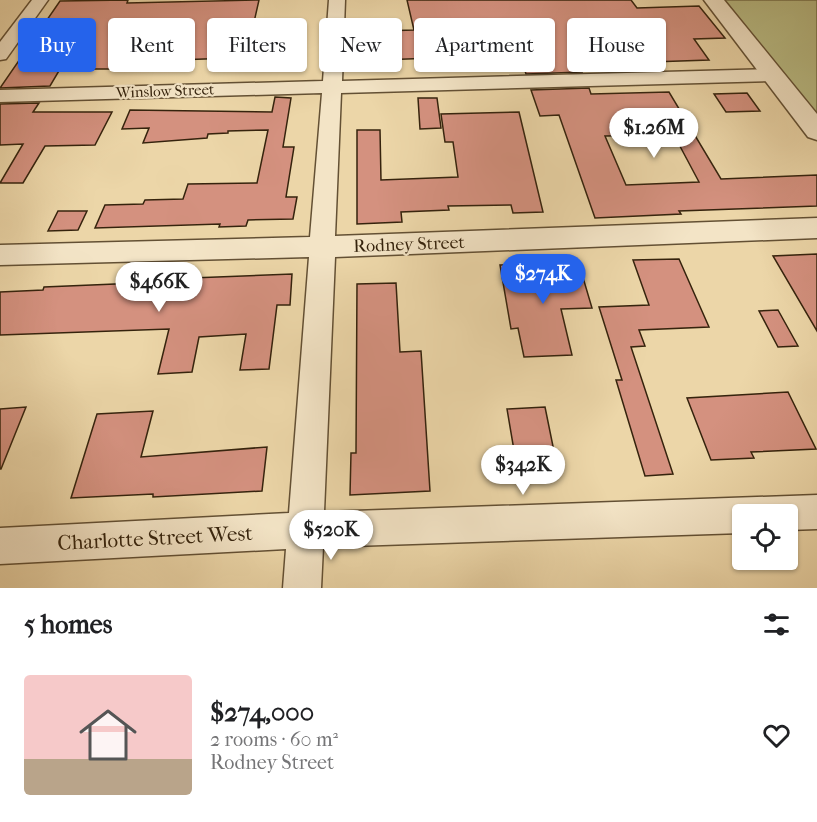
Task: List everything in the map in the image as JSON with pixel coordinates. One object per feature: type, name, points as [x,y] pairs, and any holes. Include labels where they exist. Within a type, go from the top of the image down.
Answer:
[{"type":"street","points":[[0,55],[40,0]]},
{"type":"street","points":[[302,588],[330,86],[337,0]]},
{"type":"street","points":[[714,0],[817,131]]},
{"type":"street","name":"Winslow Street","points":[[0,96],[772,75]]},
{"type":"street","name":"Rodney Street","points":[[0,255],[321,247],[817,228]]},
{"type":"street","points":[[798,513],[817,512]]},
{"type":"street","name":"Charlotte Street West","points":[[0,546],[306,530],[732,515]]},
{"type":"green space","points":[[714,0],[817,0],[817,131]]},
{"type":"building","points":[[128,0],[127,3],[259,0],[255,18],[207,18],[207,59],[195,59],[195,18],[108,18],[108,69],[96,69],[96,18],[48,18],[60,1]]},
{"type":"building","points":[[407,0],[631,0],[637,8],[699,6],[725,38],[694,39],[709,60],[666,61],[666,18],[567,18],[567,72],[582,72],[526,74],[525,72],[555,72],[555,18],[414,18],[414,30]]},
{"type":"building","points":[[402,30],[414,30],[414,59],[402,59]]},
{"type":"building","points":[[18,62],[18,72],[58,72],[50,86],[0,88]]},
{"type":"building","points":[[589,88],[591,94],[669,92],[721,179],[817,175],[817,206],[679,211],[681,214],[595,218],[559,115],[540,116],[531,90]],"holes":[[[674,135],[699,182],[626,185],[605,136]]]},
{"type":"building","points":[[747,93],[760,111],[726,112],[714,94]]},
{"type":"building","points":[[275,97],[291,98],[283,147],[294,147],[286,197],[297,197],[293,219],[248,220],[246,226],[219,227],[220,224],[95,228],[105,205],[143,204],[145,200],[183,199],[188,184],[257,183],[268,130],[228,131],[228,133],[208,134],[207,138],[143,143],[149,128],[122,129],[130,110],[272,112]]},
{"type":"building","points":[[418,98],[437,98],[441,128],[420,129]]},
{"type":"building","points":[[39,103],[33,112],[112,112],[95,145],[45,146],[23,183],[0,183],[23,144],[0,145],[0,104]]},
{"type":"building","points":[[519,112],[543,212],[513,213],[511,205],[448,206],[449,210],[401,212],[402,222],[357,224],[357,130],[380,130],[381,180],[458,177],[453,142],[445,142],[441,114]]},
{"type":"building","points":[[58,211],[87,211],[78,230],[48,231]]},
{"type":"building","points":[[817,254],[817,331],[773,256]]},
{"type":"building","points":[[679,259],[709,327],[639,330],[645,346],[631,347],[673,474],[645,476],[616,380],[622,380],[599,307],[649,305],[633,260]]},
{"type":"building","points":[[579,264],[592,308],[561,309],[572,355],[524,357],[518,328],[511,329],[500,265]]},
{"type":"building","points":[[292,274],[290,305],[277,305],[269,369],[240,370],[246,334],[199,337],[192,372],[158,374],[169,329],[0,335],[0,292],[43,290],[44,287],[139,283],[140,280]]},
{"type":"building","points":[[396,283],[400,352],[421,351],[430,491],[350,495],[351,453],[356,453],[357,284]]},
{"type":"building","points":[[778,310],[798,346],[778,347],[759,311]]},
{"type":"building","points":[[788,392],[816,449],[751,452],[754,458],[711,460],[687,398]]},
{"type":"building","points":[[26,407],[1,469],[0,469],[0,409]]},
{"type":"building","points":[[545,407],[557,466],[517,468],[507,409]]},
{"type":"building","points":[[153,411],[141,457],[267,447],[262,491],[153,497],[153,494],[71,498],[97,414]]}]
